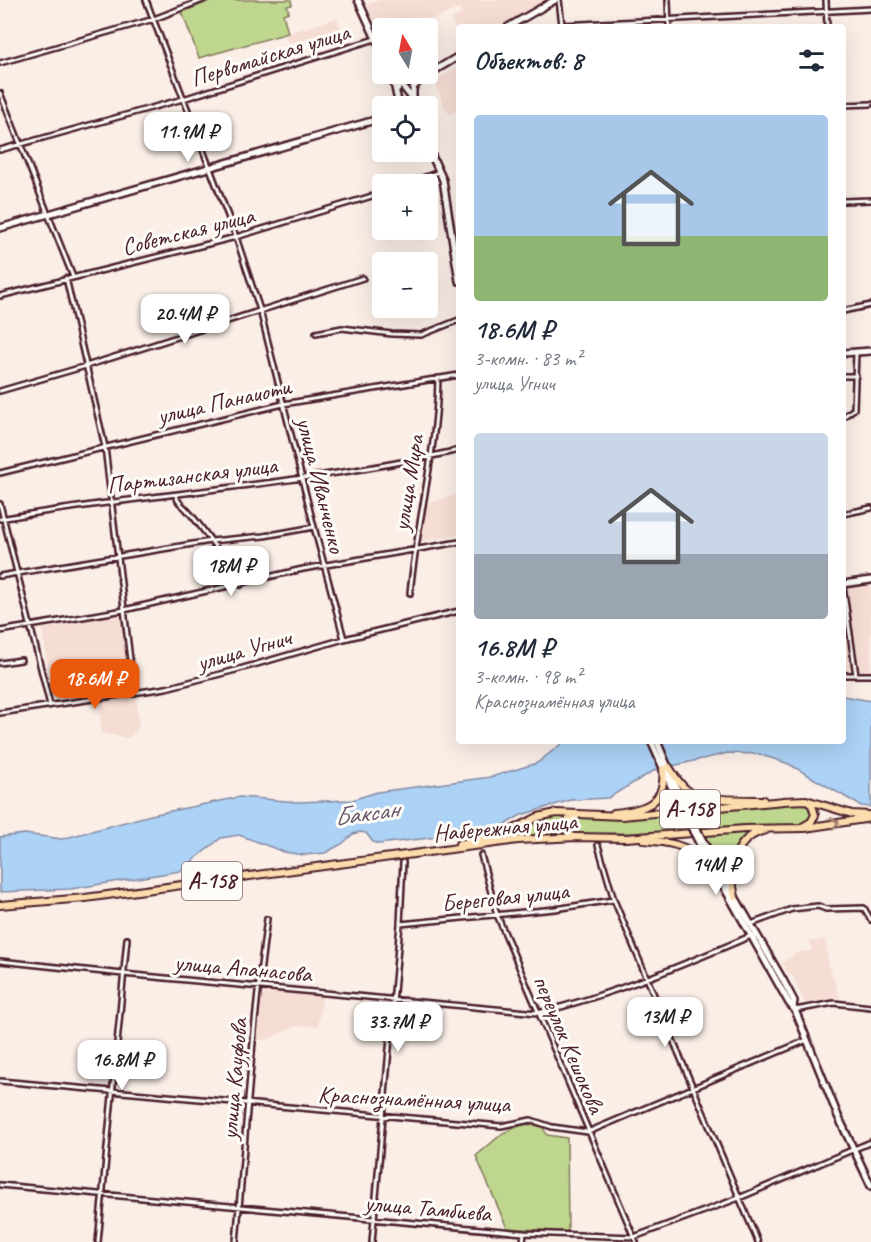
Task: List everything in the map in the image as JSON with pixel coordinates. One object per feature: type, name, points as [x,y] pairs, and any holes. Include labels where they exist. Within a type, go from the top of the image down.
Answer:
[{"type":"main road","points":[[358,0],[372,30]]},
{"type":"main road","points":[[513,24],[557,0]]},
{"type":"main road","points":[[438,68],[456,58]]},
{"type":"main road","points":[[394,84],[398,96]]},
{"type":"main road","points":[[396,90],[401,84],[408,96]]},
{"type":"main road","points":[[0,228],[372,121]]},
{"type":"main road","points":[[435,162],[446,196],[456,261]]},
{"type":"main road","points":[[846,353],[871,351]]},
{"type":"main road","points":[[846,584],[871,580]]},
{"type":"main road","points":[[653,744],[666,768],[682,785],[697,795],[784,801]]},
{"type":"main road","points":[[658,744],[677,795],[721,883]]},
{"type":"main road","points":[[595,814],[633,810],[653,802],[663,786],[666,768]]},
{"type":"main road","points":[[799,828],[811,822],[815,815],[812,805],[806,800]]},
{"type":"main road","name":"А-158","points":[[423,853],[500,836],[546,814],[622,816],[806,800],[852,814],[871,816]]},
{"type":"main road","points":[[576,837],[567,831],[567,822],[572,817],[586,814]]},
{"type":"main road","name":"Набережная улица","points":[[0,905],[85,898],[518,840],[576,837],[626,838],[799,828],[871,816]]},
{"type":"main road","points":[[735,897],[731,875],[734,859],[739,849],[756,833],[782,828]]},
{"type":"main road","points":[[626,838],[673,843],[684,847],[703,860],[721,883],[754,934],[789,1003],[794,1008],[853,1150],[871,1186]]},
{"type":"main road","points":[[702,844],[751,924],[754,934]]},
{"type":"street","name":"улица Иванченко","points":[[146,0],[236,237],[260,310],[344,639]]},
{"type":"street","points":[[0,63],[154,19],[203,0]]},
{"type":"street","points":[[557,0],[562,24]]},
{"type":"street","points":[[668,0],[669,21]]},
{"type":"street","points":[[826,0],[827,24]]},
{"type":"street","points":[[605,24],[871,9]]},
{"type":"street","name":"Первомайская улица","points":[[0,150],[183,99],[372,39]]},
{"type":"street","points":[[0,93],[73,276]]},
{"type":"street","points":[[846,105],[871,104]]},
{"type":"street","points":[[434,174],[439,172]]},
{"type":"street","name":"Советская улица","points":[[0,296],[236,237],[372,196]]},
{"type":"street","points":[[846,201],[871,200]]},
{"type":"street","points":[[66,278],[105,447],[134,694]]},
{"type":"street","points":[[0,391],[363,279]]},
{"type":"street","points":[[846,310],[871,305]]},
{"type":"street","points":[[316,333],[342,328],[421,335],[456,321]]},
{"type":"street","points":[[846,415],[854,409],[856,353]]},
{"type":"street","name":"улица Панаиоти","points":[[0,473],[283,404],[456,375]]},
{"type":"street","points":[[846,376],[856,376]]},
{"type":"street","name":"улица Мира","points":[[410,593],[414,549],[438,405],[438,378]]},
{"type":"street","name":"Партизанская улица","points":[[2,518],[302,478],[456,451]]},
{"type":"street","points":[[176,495],[179,503],[211,541],[241,585]]},
{"type":"street","points":[[0,504],[50,705]]},
{"type":"street","points":[[846,513],[871,508]]},
{"type":"street","points":[[0,576],[211,541],[314,528]]},
{"type":"street","points":[[0,631],[124,610],[303,569],[456,542]]},
{"type":"street","points":[[846,606],[856,675]]},
{"type":"street","name":"улица Угнич","points":[[0,713],[134,694],[196,681],[344,639],[456,612]]},
{"type":"street","points":[[0,663],[21,660]]},
{"type":"street","points":[[846,675],[871,675]]},
{"type":"street","points":[[598,845],[614,900],[758,1242]]},
{"type":"street","name":"переулок Кешокова","points":[[481,855],[497,915],[636,1242]]},
{"type":"street","points":[[372,1242],[400,924],[403,862]]},
{"type":"street","name":"Береговая улица","points":[[400,924],[555,909],[614,900]]},
{"type":"street","points":[[751,924],[792,909],[818,906],[826,909],[864,908],[871,920]]},
{"type":"street","name":"улица Кауфова","points":[[236,1242],[258,986],[267,919]]},
{"type":"street","name":"улица Апанасова","points":[[0,961],[538,1013],[578,1003],[647,978],[754,934]]},
{"type":"street","points":[[98,1242],[127,939]]},
{"type":"street","points":[[794,1008],[834,1002],[871,1007]]},
{"type":"street","points":[[588,1132],[807,1040]]},
{"type":"street","name":"Краснознамённая улица","points":[[0,1081],[501,1126],[531,1120],[552,1127],[588,1132]]},
{"type":"street","name":"улица Тамбиева","points":[[0,1185],[524,1233],[634,1237],[739,1198],[871,1142]]},
{"type":"street","points":[[523,1242],[524,1233]]},
{"type":"shaded area","points":[[379,0],[545,0],[503,24],[456,24],[456,29],[451,19],[461,14],[459,9],[434,18],[373,18],[367,5]]},
{"type":"shaded area","points":[[337,18],[341,29],[288,44],[285,34]]},
{"type":"shaded area","points":[[456,69],[456,111],[450,114],[445,109],[435,84],[438,84],[438,79]]},
{"type":"shaded area","points":[[456,495],[456,536],[417,542],[423,505]]},
{"type":"shaded area","points":[[871,580],[871,675],[846,675],[846,584]]},
{"type":"shaded area","points":[[122,612],[130,676],[51,686],[42,628]]},
{"type":"shaded area","points":[[136,696],[138,729],[127,739],[101,733],[99,702]]},
{"type":"shaded area","points":[[825,939],[829,965],[840,997],[805,1004],[793,976],[789,975],[782,963],[796,953],[812,950],[810,942]]},
{"type":"shaded area","points":[[259,988],[323,993],[318,1026],[296,1026],[267,1040],[256,1040]]},
{"type":"green space","points":[[212,0],[291,0],[292,5],[287,6],[289,12],[283,14],[288,33],[199,58],[182,12]]},
{"type":"green space","points":[[800,803],[810,807],[812,816],[806,823],[801,824],[702,830],[692,811]]},
{"type":"green space","points":[[679,812],[690,832],[573,834],[569,832],[570,820],[577,817],[627,818]]},
{"type":"green space","points":[[567,817],[562,825],[564,834],[508,838],[539,820]]},
{"type":"green space","points":[[754,830],[736,850],[729,876],[726,876],[704,835]]},
{"type":"green space","points":[[524,1124],[542,1126],[547,1135],[567,1138],[568,1232],[507,1228],[476,1156],[503,1133]]},
{"type":"water","name":"Баксан","points":[[846,697],[871,701],[871,807],[861,806],[789,764],[759,754],[728,753],[655,770],[608,798],[571,800],[521,815],[496,830],[379,844],[373,842],[366,833],[360,832],[353,834],[342,844],[325,853],[304,855],[284,852],[239,835],[221,838],[180,871],[71,889],[0,892],[0,837],[25,834],[62,839],[151,815],[240,797],[297,802],[352,800],[377,792],[491,777],[537,763],[561,744],[846,744]]}]
